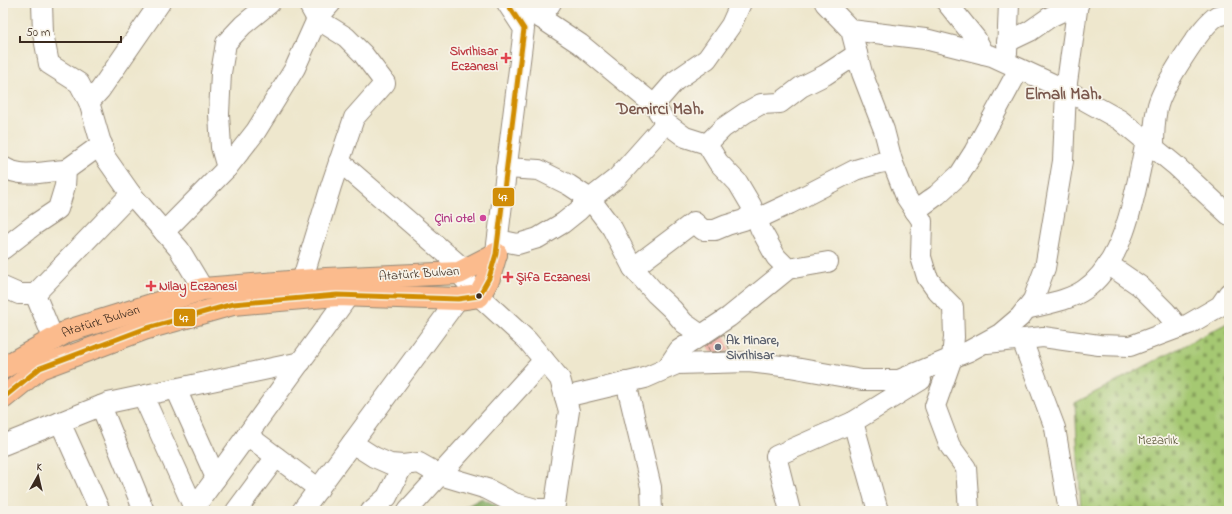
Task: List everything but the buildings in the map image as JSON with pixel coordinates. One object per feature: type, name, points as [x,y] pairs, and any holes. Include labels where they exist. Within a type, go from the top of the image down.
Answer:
[{"type":"main road","name":"Atatürk Bulvarı","points":[[3,398],[40,368],[144,329],[233,304],[337,295],[351,287],[462,272],[497,247]]},
{"type":"main road","points":[[479,296],[489,278],[497,247]]},
{"type":"main road","name":"Atatürk Bulvarı","points":[[3,368],[68,331],[203,289],[302,281],[458,299],[479,296]]},
{"type":"street","points":[[42,3],[43,33],[48,64],[79,83],[89,102],[105,157],[131,194],[179,249],[203,289]]},
{"type":"street","points":[[89,102],[100,90],[160,3]]},
{"type":"street","points":[[227,168],[221,147],[219,114],[221,73],[226,43],[243,25],[270,3]]},
{"type":"street","points":[[164,232],[227,168],[256,131],[295,68],[313,11],[331,3]]},
{"type":"street","points":[[508,3],[546,10],[580,44],[654,105],[666,123],[686,137],[707,144],[718,162],[738,183],[776,257],[788,269]]},
{"type":"street","points":[[508,3],[524,29],[497,247],[518,244],[538,238],[573,215],[590,199],[617,178],[666,123]]},
{"type":"street","points":[[654,105],[675,81],[707,59],[732,25],[741,3]]},
{"type":"street","points":[[947,3],[976,39],[984,54]]},
{"type":"street","points":[[916,211],[937,195],[960,174],[974,152],[1013,66],[1007,42],[1009,3]]},
{"type":"street","points":[[1007,42],[1030,31],[1050,16],[1078,3]]},
{"type":"street","points":[[565,397],[645,378],[677,364],[749,362],[790,367],[862,380],[899,380],[952,358],[1000,334],[1020,317],[1033,300],[1045,268],[1063,161],[1066,90],[1078,3]]},
{"type":"street","points":[[828,4],[851,30],[872,100],[884,130],[892,161],[906,197],[922,221],[921,257],[927,277],[937,291],[953,307],[954,337],[952,358],[935,406],[950,446],[966,468],[969,511]]},
{"type":"street","points":[[302,281],[330,186],[354,118],[386,83],[363,54],[346,37],[313,11]]},
{"type":"street","points":[[1026,309],[1064,299],[1084,290],[1101,275],[1116,250],[1128,223],[1150,144],[1158,105],[1166,84],[1184,55],[1204,29],[1216,17],[1229,14]]},
{"type":"street","points":[[851,30],[925,39],[984,54],[1066,90],[1120,120],[1175,165],[1229,215]]},
{"type":"street","points":[[707,144],[723,128],[761,104],[780,103],[801,87],[825,75],[857,54]]},
{"type":"street","points":[[3,167],[14,173],[25,174],[66,170],[102,144]]},
{"type":"street","points":[[339,161],[462,272],[479,296],[527,340],[560,379],[569,411],[554,510],[536,509],[514,503],[487,489],[440,475],[419,463],[403,465],[390,464],[374,457],[352,443]]},
{"type":"street","points":[[633,268],[694,222],[703,230],[715,230],[789,204],[855,170],[892,161]]},
{"type":"street","points":[[506,168],[539,170],[569,185],[590,199],[612,228],[633,268],[656,294],[672,308],[684,323],[701,335]]},
{"type":"street","points":[[3,249],[58,209],[65,186],[66,170]]},
{"type":"street","points":[[3,287],[19,294],[35,294],[131,194]]},
{"type":"street","points":[[668,368],[679,350],[729,317],[788,269],[828,262]]},
{"type":"street","points":[[1108,264],[1140,286],[1166,312],[1179,328]]},
{"type":"street","points":[[143,396],[193,509],[301,362],[351,287]]},
{"type":"street","points":[[983,343],[1043,338],[1099,345],[1130,346],[1189,324],[1220,306],[1229,293]]},
{"type":"street","points":[[35,294],[54,340]]},
{"type":"street","points":[[302,511],[458,299]]},
{"type":"street","points":[[1022,340],[1055,428],[1069,511]]},
{"type":"street","points":[[790,511],[776,456],[854,422],[952,358]]},
{"type":"street","points":[[408,510],[544,360]]},
{"type":"street","points":[[3,444],[108,403],[301,362]]},
{"type":"street","points":[[3,368],[24,381]]},
{"type":"street","points":[[626,382],[651,487],[652,511]]},
{"type":"street","points":[[176,389],[216,478]]},
{"type":"street","points":[[101,406],[144,511]]},
{"type":"street","points":[[60,422],[100,511]]},
{"type":"street","points":[[854,422],[878,511]]},
{"type":"street","points":[[248,435],[319,489]]},
{"type":"street","points":[[236,511],[276,457]]},
{"type":"street","points":[[372,511],[387,497],[403,465]]},
{"type":"street","points":[[82,511],[92,493]]},
{"type":"green space","name":"Mezarlık","points":[[1229,322],[1229,511],[1081,511],[1075,403]]},
{"type":"green space","points":[[482,498],[506,511],[457,511]]},
{"type":"transit line","name":"47","points":[[3,398],[40,368],[144,329],[233,304],[337,295],[458,299],[479,296],[489,278],[496,254],[524,29],[507,3]]},
{"type":"place","name":"Sivrihisar Eczanesi","points":[[506,58]]},
{"type":"place","name":"Çini otel","points":[[483,218]]},
{"type":"place","name":"Şifa Eczanesi","points":[[508,277]]},
{"type":"place","name":"Nilay Eczanesi","points":[[151,286]]},
{"type":"place","name":"Ak Minare, Sivrihisar","points":[[718,347]]},
{"type":"district","name":"Elmalı Mah.","points":[[1063,94]]},
{"type":"district","name":"Demirci Mah.","points":[[660,109]]}]
